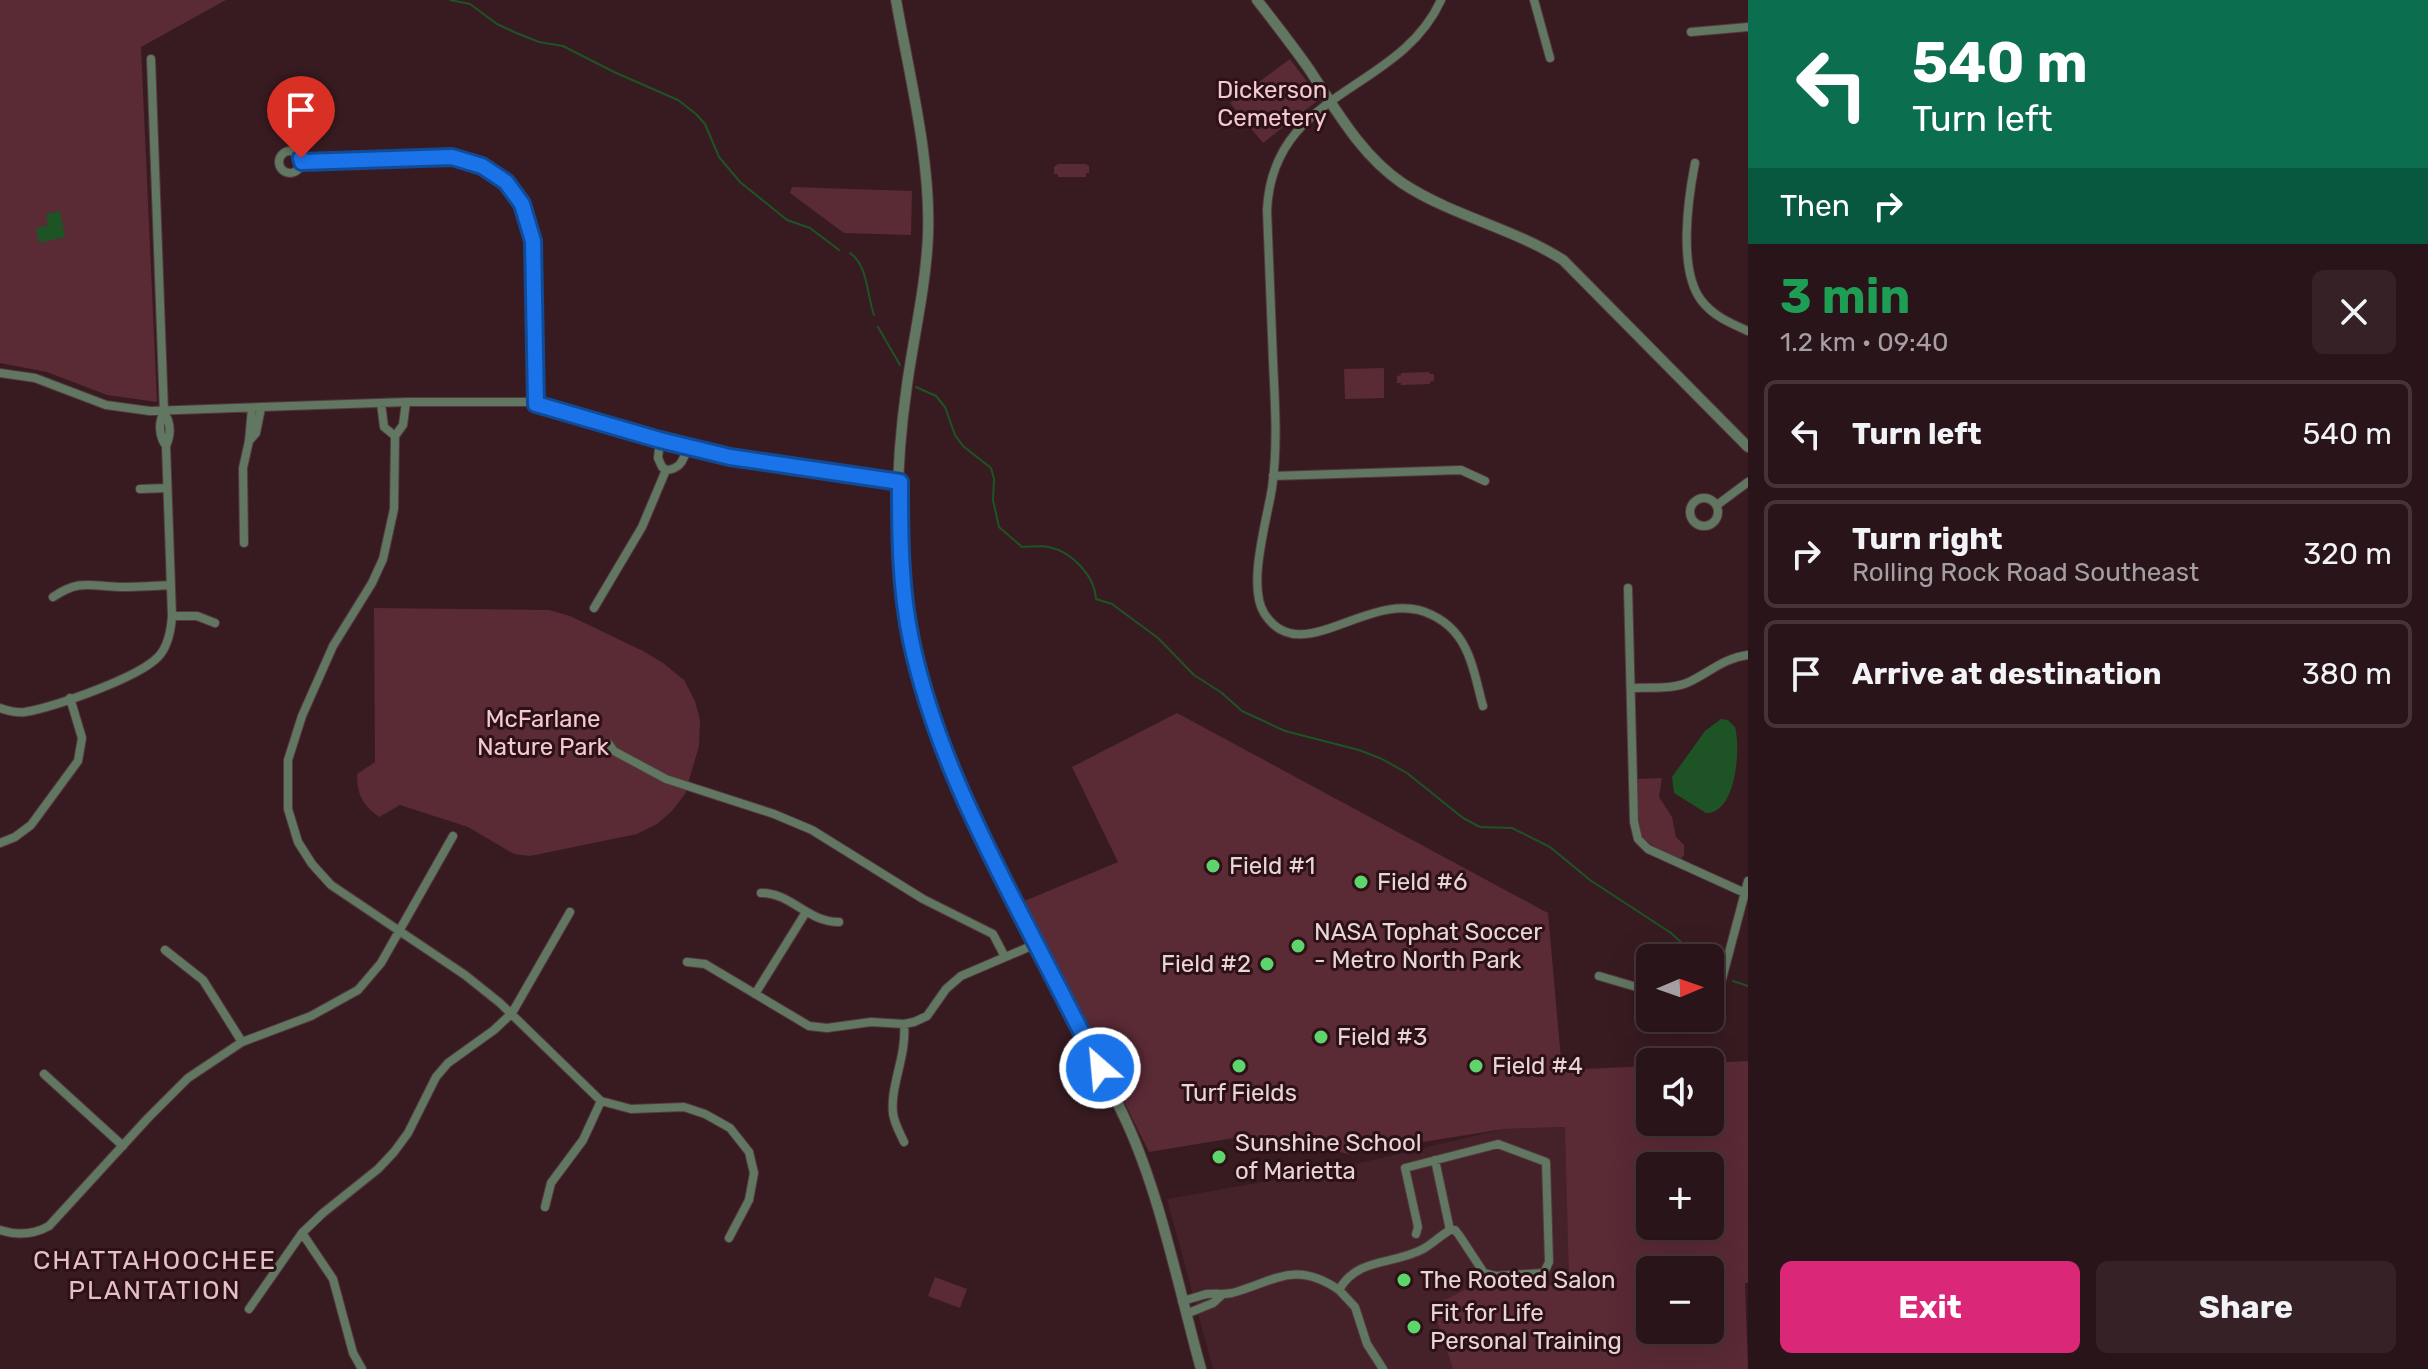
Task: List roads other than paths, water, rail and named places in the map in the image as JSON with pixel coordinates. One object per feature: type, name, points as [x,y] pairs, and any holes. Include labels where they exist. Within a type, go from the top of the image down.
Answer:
[{"type":"street","points":[[896,0],[923,160],[928,215],[924,278],[904,404],[900,482],[903,587],[911,640],[953,775],[981,839],[1135,1140],[1201,1369]]},
{"type":"street","points":[[1257,0],[1373,158],[1403,184],[1529,241],[1563,260],[1748,447]]},
{"type":"street","points":[[1441,0],[1423,30],[1411,42],[1296,130],[1276,163],[1268,191],[1276,416],[1273,476],[1258,586],[1262,609],[1273,625],[1288,633],[1305,635],[1381,609],[1404,607],[1426,612],[1445,622],[1459,637],[1469,655],[1483,706]]},
{"type":"street","points":[[1534,0],[1550,58]]},
{"type":"street","points":[[1691,32],[1748,27]]},
{"type":"street","points":[[0,708],[24,712],[136,673],[156,660],[169,637],[172,616],[166,446],[169,424],[164,412],[151,59]]},
{"type":"street","points":[[302,162],[452,157],[482,166],[506,182],[522,204],[533,241],[536,404]]},
{"type":"street","points":[[1695,163],[1689,215],[1689,259],[1694,285],[1714,313],[1748,331]]},
{"type":"street","points":[[0,373],[35,378],[106,405],[164,412],[406,402],[536,404],[688,447],[764,463],[900,482]]},
{"type":"street","points":[[406,402],[403,425],[395,436],[394,509],[383,559],[372,583],[333,646],[293,743],[286,778],[288,809],[293,827],[312,864],[331,885],[465,975],[512,1013],[601,1101],[631,1109],[684,1107],[705,1114],[737,1134],[749,1152],[754,1173],[749,1200],[729,1238]]},
{"type":"street","points":[[381,403],[384,427],[395,436]]},
{"type":"street","points":[[244,543],[243,468],[256,408]]},
{"type":"street","points":[[660,440],[658,458],[666,470],[681,465],[688,447]]},
{"type":"street","points":[[594,608],[629,552],[666,470]]},
{"type":"street","points":[[1273,476],[1461,470],[1485,481]]},
{"type":"street","points":[[1717,505],[1748,482]]},
{"type":"street","points":[[140,489],[167,488]]},
{"type":"street","points":[[53,597],[79,584],[121,587],[171,585]]},
{"type":"street","points":[[1628,588],[1634,822],[1638,839],[1655,853],[1745,893]]},
{"type":"street","points":[[172,616],[197,616],[215,623]]},
{"type":"street","points":[[1631,688],[1678,686],[1727,659],[1748,655]]},
{"type":"street","points":[[0,843],[31,825],[78,761],[82,738],[70,698]]},
{"type":"street","points":[[609,744],[614,751],[666,779],[774,814],[812,830],[923,899],[993,934],[1005,957]]},
{"type":"street","points":[[0,1230],[23,1235],[49,1226],[188,1078],[242,1042],[311,1016],[345,999],[375,971],[453,836]]},
{"type":"street","points":[[1724,972],[1748,881]]},
{"type":"street","points":[[761,893],[779,896],[824,921],[839,922]]},
{"type":"street","points":[[249,1309],[302,1233],[394,1152],[408,1133],[436,1077],[448,1063],[512,1013],[570,912]]},
{"type":"street","points":[[755,994],[806,912]]},
{"type":"street","points":[[687,962],[705,964],[809,1026],[827,1028],[871,1022],[904,1024],[927,1016],[946,989],[961,976],[1036,944]]},
{"type":"street","points":[[165,950],[203,980],[242,1042]]},
{"type":"street","points":[[1599,976],[1636,987]]},
{"type":"street","points":[[904,1024],[904,1052],[893,1105],[895,1121],[904,1142]]},
{"type":"street","points":[[44,1074],[123,1146]]},
{"type":"street","points":[[545,1207],[551,1183],[583,1140],[601,1101]]},
{"type":"street","points":[[1339,1290],[1349,1276],[1362,1268],[1422,1249],[1450,1230],[1455,1230],[1459,1235],[1484,1273],[1496,1276],[1544,1273],[1549,1262],[1546,1162],[1498,1144],[1405,1168],[1418,1227],[1416,1234]]},
{"type":"street","points":[[1435,1160],[1450,1230]]},
{"type":"street","points":[[754,1173],[766,1172]]},
{"type":"street","points":[[302,1233],[333,1279],[353,1353],[362,1369]]},
{"type":"street","points":[[1186,1314],[1213,1303],[1222,1295],[1275,1276],[1293,1273],[1315,1277],[1339,1290],[1355,1307],[1367,1344],[1383,1369]]},
{"type":"street","points":[[1182,1301],[1210,1294],[1222,1295]]},
{"type":"waterway","points":[[450,0],[470,4],[514,32],[539,42],[563,46],[678,100],[705,124],[719,157],[740,182],[787,220],[810,228],[839,250]]},
{"type":"waterway","points":[[850,253],[864,273],[874,315]]},
{"type":"waterway","points":[[878,327],[900,365]]},
{"type":"waterway","points":[[916,387],[936,396],[945,407],[955,435],[963,446],[991,468],[999,527],[1022,547],[1049,547],[1074,560],[1087,574],[1096,599],[1112,604],[1158,638],[1194,675],[1242,711],[1285,731],[1382,759],[1407,773],[1463,818],[1480,827],[1512,828],[1550,847],[1590,880],[1683,944]]},
{"type":"waterway","points":[[1733,981],[1748,986]]},
{"type":"place","name":"Field #1","points":[[1213,866]]},
{"type":"place","name":"Field #6","points":[[1361,882]]},
{"type":"place","name":"NASA Tophat Soccer - Metro North Park","points":[[1298,946]]},
{"type":"place","name":"Field #2","points":[[1267,964]]},
{"type":"place","name":"Field #3","points":[[1321,1037]]},
{"type":"place","name":"Turf Fields","points":[[1239,1066]]},
{"type":"place","name":"Field #4","points":[[1476,1066]]},
{"type":"place","name":"Sunshine School of Marietta","points":[[1219,1157]]},
{"type":"place","name":"The Rooted Salon","points":[[1404,1280]]},
{"type":"place","name":"Fit for Life Personal Training","points":[[1414,1327]]},
{"type":"district","name":"CHATTAHOOCHEE PLANTATION","points":[[155,1275]]},
{"type":"park label","name":"Dickerson Cemetery","points":[[1272,104]]},
{"type":"park label","name":"McFarlane Nature Park","points":[[543,733]]}]
